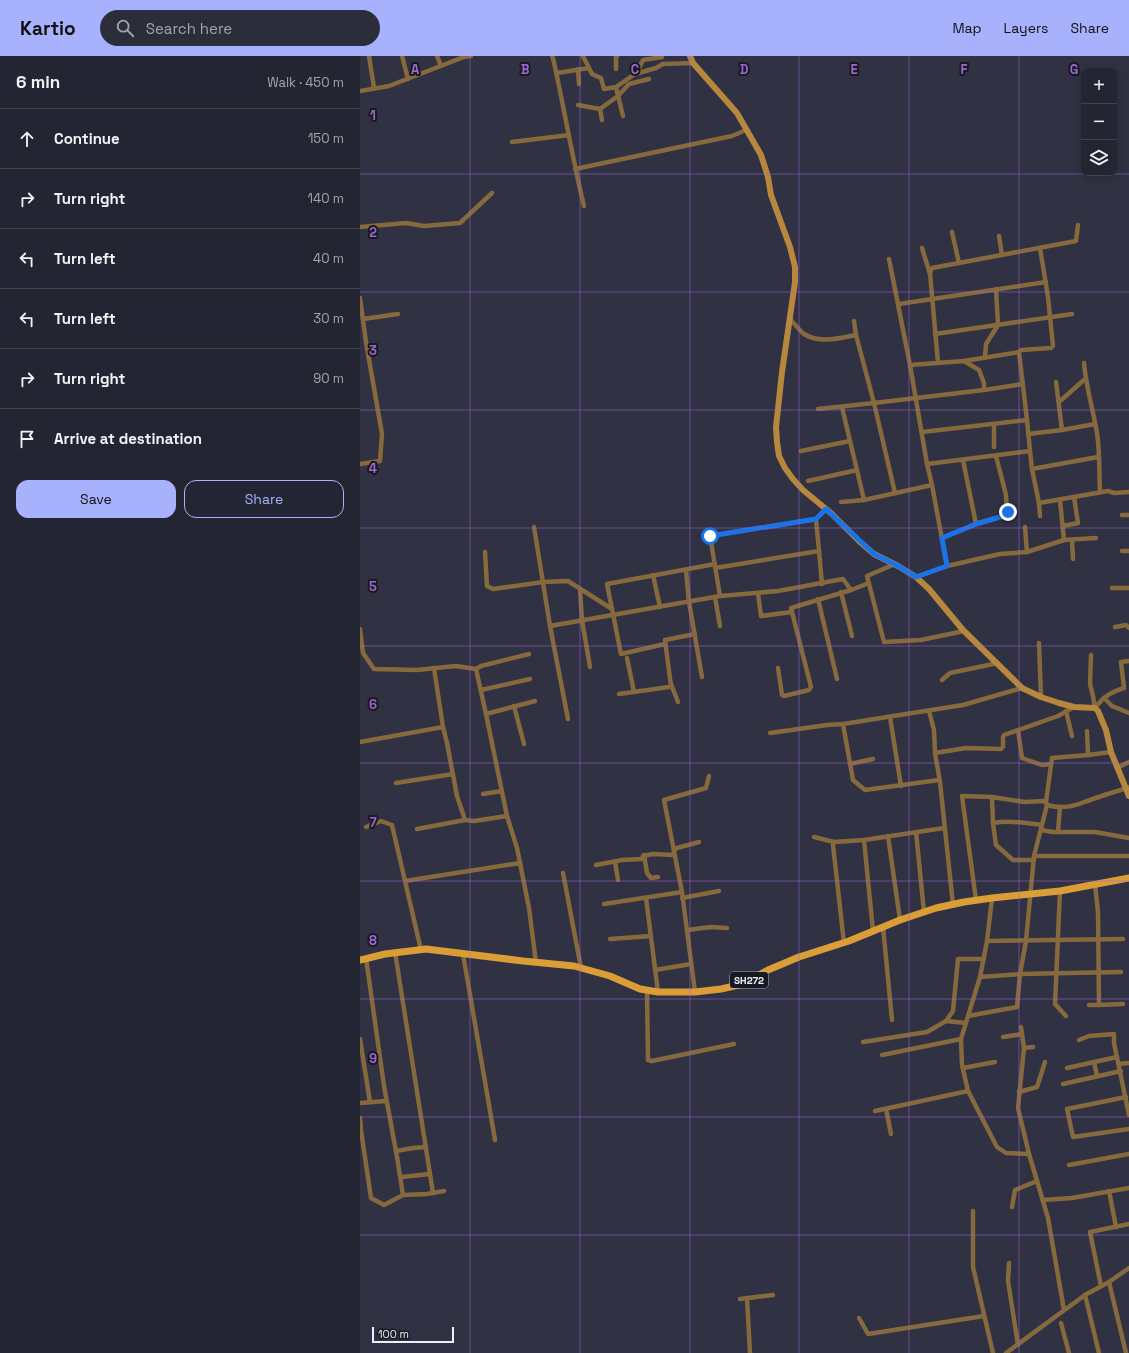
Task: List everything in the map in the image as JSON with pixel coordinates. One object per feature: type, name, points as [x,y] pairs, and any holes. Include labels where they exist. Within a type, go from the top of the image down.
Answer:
[{"type":"main road","name":"SH272","points":[[363,959],[395,952],[421,950],[463,954],[574,966],[610,976],[640,989],[658,992],[695,992],[721,989],[743,984],[768,970],[799,956],[844,943],[900,920],[924,912],[976,900],[1060,890],[1129,878]]},
{"type":"street","points":[[369,56],[374,88]]},
{"type":"street","points":[[402,56],[408,79]]},
{"type":"street","points":[[437,56],[441,66]]},
{"type":"street","points":[[360,91],[389,86],[467,56]]},
{"type":"street","points":[[552,56],[557,73],[575,169],[584,206]]},
{"type":"street","points":[[583,56],[592,74],[601,78],[604,89],[616,87],[636,74],[656,68],[663,64],[693,63]]},
{"type":"street","points":[[616,69],[617,56]]},
{"type":"street","points":[[690,56],[693,63],[737,113],[761,155],[768,177],[771,195],[790,247],[795,267],[795,282],[776,427],[776,442],[779,456],[785,468],[803,490],[826,509],[874,554],[895,564],[916,577],[929,589],[964,631],[1022,688],[1041,697],[1074,707],[1095,708]]},
{"type":"street","points":[[636,74],[644,60],[662,57],[663,64]]},
{"type":"street","points":[[557,73],[589,68]]},
{"type":"street","points":[[578,69],[579,84]]},
{"type":"street","points":[[578,105],[600,109],[618,96],[629,84],[649,79]]},
{"type":"street","points":[[616,87],[623,116]]},
{"type":"street","points":[[600,109],[602,120]]},
{"type":"street","points":[[575,169],[732,136],[746,130]]},
{"type":"street","points":[[512,142],[569,135]]},
{"type":"street","points":[[360,227],[406,223],[424,226],[460,223],[492,193]]},
{"type":"street","points":[[930,274],[932,268],[1076,241],[1078,225]]},
{"type":"street","points":[[952,232],[959,263]]},
{"type":"street","points":[[999,236],[1002,255]]},
{"type":"street","points":[[922,248],[930,274],[938,363]]},
{"type":"street","points":[[910,365],[964,361],[1019,352],[1021,350],[1052,347],[1046,282],[1040,248]]},
{"type":"street","points":[[889,258],[899,304],[927,464],[947,566]]},
{"type":"street","points":[[899,304],[1046,282]]},
{"type":"street","points":[[985,358],[986,344],[998,325],[996,289]]},
{"type":"street","points":[[360,298],[382,434],[380,461],[360,464]]},
{"type":"street","points":[[363,319],[398,314]]},
{"type":"street","points":[[935,334],[1072,314]]},
{"type":"street","points":[[790,318],[804,333],[813,338],[826,340],[856,335]]},
{"type":"street","points":[[854,321],[856,335],[895,493]]},
{"type":"street","points":[[360,342],[366,342]]},
{"type":"street","points":[[1019,352],[1032,469],[1040,516]]},
{"type":"street","points":[[964,361],[979,370],[984,383],[984,390]]},
{"type":"street","points":[[1084,363],[1085,378],[1097,435],[1100,492]]},
{"type":"street","points":[[1059,402],[1085,378]]},
{"type":"street","points":[[1056,382],[1062,430]]},
{"type":"street","points":[[818,409],[984,390],[1023,384]]},
{"type":"street","points":[[842,407],[864,500]]},
{"type":"street","points":[[922,432],[1027,420]]},
{"type":"street","points":[[994,424],[994,447]]},
{"type":"street","points":[[1028,434],[1095,424]]},
{"type":"street","points":[[801,451],[850,441]]},
{"type":"street","points":[[927,464],[1030,452]]},
{"type":"street","points":[[942,538],[976,524],[1007,515],[1006,495],[996,456]]},
{"type":"street","points":[[1032,469],[1098,457]]},
{"type":"street","points":[[963,460],[976,524]]},
{"type":"street","points":[[808,481],[857,470]]},
{"type":"street","points":[[841,502],[864,500],[932,485]]},
{"type":"street","points":[[1039,503],[1108,491],[1114,493],[1129,492]]},
{"type":"street","points":[[1062,526],[1078,523],[1074,497]]},
{"type":"street","points":[[1060,500],[1064,540]]},
{"type":"street","points":[[720,626],[715,566],[710,536],[816,519],[826,509]]},
{"type":"street","points":[[1122,515],[1129,515]]},
{"type":"street","points":[[816,519],[822,584]]},
{"type":"street","points":[[534,527],[550,626],[568,719]]},
{"type":"street","points":[[1025,528],[1027,552]]},
{"type":"street","points":[[916,577],[947,566],[1000,554],[1027,552],[1064,540],[1096,538]]},
{"type":"street","points":[[1072,540],[1073,559]]},
{"type":"street","points":[[1122,550],[1129,551]]},
{"type":"street","points":[[665,644],[621,654],[612,612],[608,583],[819,551]]},
{"type":"street","points":[[485,552],[487,586],[493,589],[543,582],[568,581],[612,612]]},
{"type":"street","points":[[895,564],[868,576],[884,642],[921,640],[964,631]]},
{"type":"street","points":[[686,570],[689,602],[702,676]]},
{"type":"street","points":[[653,575],[660,607]]},
{"type":"street","points":[[550,626],[612,612],[660,607],[718,597],[822,584],[843,579],[851,590]]},
{"type":"street","points":[[778,668],[782,694],[784,696],[810,689],[811,687],[790,608],[851,590],[869,583]]},
{"type":"street","points":[[1112,588],[1129,588]]},
{"type":"street","points":[[580,589],[582,620],[590,667]]},
{"type":"street","points":[[841,592],[852,636]]},
{"type":"street","points":[[758,593],[761,616],[792,612]]},
{"type":"street","points":[[818,599],[837,679]]},
{"type":"street","points":[[1115,626],[1126,625],[1129,628]]},
{"type":"street","points":[[360,629],[363,653],[374,669],[417,670],[456,666],[476,669],[482,666],[529,654]]},
{"type":"street","points":[[678,702],[671,684],[665,640],[695,634]]},
{"type":"street","points":[[1039,642],[1041,697]]},
{"type":"street","points":[[1091,655],[1090,684],[1095,708],[1098,711],[1106,730],[1111,752],[1127,787],[1129,796]]},
{"type":"street","points":[[627,658],[634,692]]},
{"type":"street","points":[[1095,708],[1111,693],[1124,688],[1121,662],[1129,661]]},
{"type":"street","points":[[942,680],[950,673],[998,663]]},
{"type":"street","points":[[434,668],[442,727],[447,743],[457,796],[466,820]]},
{"type":"street","points":[[476,669],[507,816],[520,863],[529,908],[536,963]]},
{"type":"street","points":[[481,690],[530,678]]},
{"type":"street","points":[[619,694],[669,687],[671,684]]},
{"type":"street","points":[[770,734],[963,705],[1022,688]]},
{"type":"street","points":[[1104,698],[1112,706],[1129,713]]},
{"type":"street","points":[[486,714],[535,701]]},
{"type":"street","points":[[514,706],[524,744]]},
{"type":"street","points":[[935,753],[966,748],[1001,749],[1003,747],[1004,735],[1058,716],[1074,707]]},
{"type":"street","points":[[929,710],[934,730],[935,753],[952,905]]},
{"type":"street","points":[[1066,711],[1072,736]]},
{"type":"street","points":[[890,717],[901,786]]},
{"type":"street","points":[[843,724],[853,780],[865,790],[939,780]]},
{"type":"street","points":[[360,742],[442,727]]},
{"type":"street","points":[[1018,730],[1022,758],[1042,765],[1051,764]]},
{"type":"street","points":[[1087,731],[1088,756]]},
{"type":"street","points":[[968,1016],[1017,1007],[1020,974],[1026,940],[1034,858],[1042,827],[1052,758],[1088,756],[1111,752]]},
{"type":"street","points":[[850,764],[873,760]]},
{"type":"street","points":[[1117,768],[1129,762]]},
{"type":"street","points":[[396,783],[453,774]]},
{"type":"street","points":[[695,992],[682,895],[664,800],[706,788],[709,776]]},
{"type":"street","points":[[976,900],[962,796],[992,797],[1025,802],[1043,801],[1060,807],[1071,807],[1127,787]]},
{"type":"street","points":[[483,794],[502,791]]},
{"type":"street","points":[[992,797],[996,845],[1013,860],[1034,858],[1129,856]]},
{"type":"street","points":[[1058,832],[1060,807]]},
{"type":"street","points":[[417,829],[466,820],[474,821],[507,816]]},
{"type":"street","points":[[366,828],[381,821],[392,826],[421,950]]},
{"type":"street","points":[[993,823],[1015,821],[1058,832],[1095,832],[1129,838]]},
{"type":"street","points":[[814,837],[834,842],[864,840],[944,828]]},
{"type":"street","points":[[916,832],[924,912]]},
{"type":"street","points":[[888,836],[900,920]]},
{"type":"street","points":[[864,840],[873,931]]},
{"type":"street","points":[[596,866],[642,859],[644,856],[653,854],[674,853],[678,848],[699,842]]},
{"type":"street","points":[[834,842],[844,943]]},
{"type":"street","points":[[644,856],[646,872],[651,878],[658,877]]},
{"type":"street","points":[[615,862],[618,880]]},
{"type":"street","points":[[405,881],[520,863]]},
{"type":"street","points":[[563,873],[581,968]]},
{"type":"street","points":[[1095,884],[1098,912],[1099,1005]]},
{"type":"street","points":[[1060,890],[1055,1004],[1066,1016]]},
{"type":"street","points":[[604,904],[646,898],[719,891]]},
{"type":"street","points":[[646,898],[658,992]]},
{"type":"street","points":[[992,898],[984,959],[961,1039],[963,1068],[968,1091],[997,1147],[1006,1153],[1029,1154]]},
{"type":"street","points":[[687,930],[711,927],[727,928]]},
{"type":"street","points":[[883,927],[892,1020]]},
{"type":"street","points":[[610,939],[651,936]]},
{"type":"street","points":[[987,941],[1123,939]]},
{"type":"street","points":[[395,952],[433,1193]]},
{"type":"street","points":[[463,954],[495,1140]]},
{"type":"street","points":[[363,959],[403,1195]]},
{"type":"street","points":[[863,1042],[927,1032],[946,1020],[952,1011],[958,959],[984,959]]},
{"type":"street","points":[[655,970],[691,964]]},
{"type":"street","points":[[980,977],[1020,974],[1121,972]]},
{"type":"street","points":[[647,990],[648,1060],[652,1061],[734,1044]]},
{"type":"street","points":[[1089,1005],[1123,1004]]},
{"type":"street","points":[[946,1020],[966,1023]]},
{"type":"street","points":[[1021,1027],[1024,1048],[1018,1108],[1029,1154],[1048,1218],[1064,1310]]},
{"type":"street","points":[[1003,1037],[1022,1034]]},
{"type":"street","points":[[1079,1040],[1089,1036],[1114,1034],[1114,1043],[1128,1104],[1129,1115]]},
{"type":"street","points":[[360,1038],[370,1102]]},
{"type":"street","points":[[882,1055],[961,1039]]},
{"type":"street","points":[[1024,1048],[1033,1047]]},
{"type":"street","points":[[1067,1068],[1117,1057]]},
{"type":"street","points":[[963,1068],[995,1062]]},
{"type":"street","points":[[1019,1092],[1037,1087],[1045,1062]]},
{"type":"street","points":[[1094,1062],[1097,1076]]},
{"type":"street","points":[[1119,1064],[1129,1063]]},
{"type":"street","points":[[1063,1084],[1120,1071]]},
{"type":"street","points":[[875,1111],[968,1091]]},
{"type":"street","points":[[1126,1097],[1067,1109],[1073,1137],[1129,1129]]},
{"type":"street","points":[[360,1103],[386,1101]]},
{"type":"street","points":[[886,1109],[891,1134]]},
{"type":"street","points":[[360,1118],[372,1198],[384,1205],[403,1195],[427,1194],[444,1191]]},
{"type":"street","points":[[396,1151],[426,1147]]},
{"type":"street","points":[[1069,1165],[1129,1154]]},
{"type":"street","points":[[401,1177],[430,1174]]},
{"type":"street","points":[[1012,1207],[1015,1190],[1037,1181]]},
{"type":"street","points":[[1043,1200],[1072,1198],[1129,1188]]},
{"type":"street","points":[[1109,1192],[1116,1227]]},
{"type":"street","points":[[973,1210],[973,1267],[993,1353]]},
{"type":"street","points":[[1101,1286],[1090,1232],[1129,1224]]},
{"type":"street","points":[[1009,1263],[1008,1281],[1018,1345]]},
{"type":"street","points":[[1006,1353],[1085,1295],[1109,1282],[1129,1268]]},
{"type":"street","points":[[1109,1282],[1126,1353]]},
{"type":"street","points":[[740,1299],[773,1295]]},
{"type":"street","points":[[1085,1295],[1099,1353]]},
{"type":"street","points":[[747,1298],[750,1353]]},
{"type":"street","points":[[859,1318],[868,1334],[984,1316]]},
{"type":"street","points":[[1061,1323],[1069,1353]]},
{"type":"route","points":[[710,536],[816,519],[826,509],[874,554],[916,577],[947,566],[942,538],[976,524],[998,519],[1007,515],[1008,512]]}]
